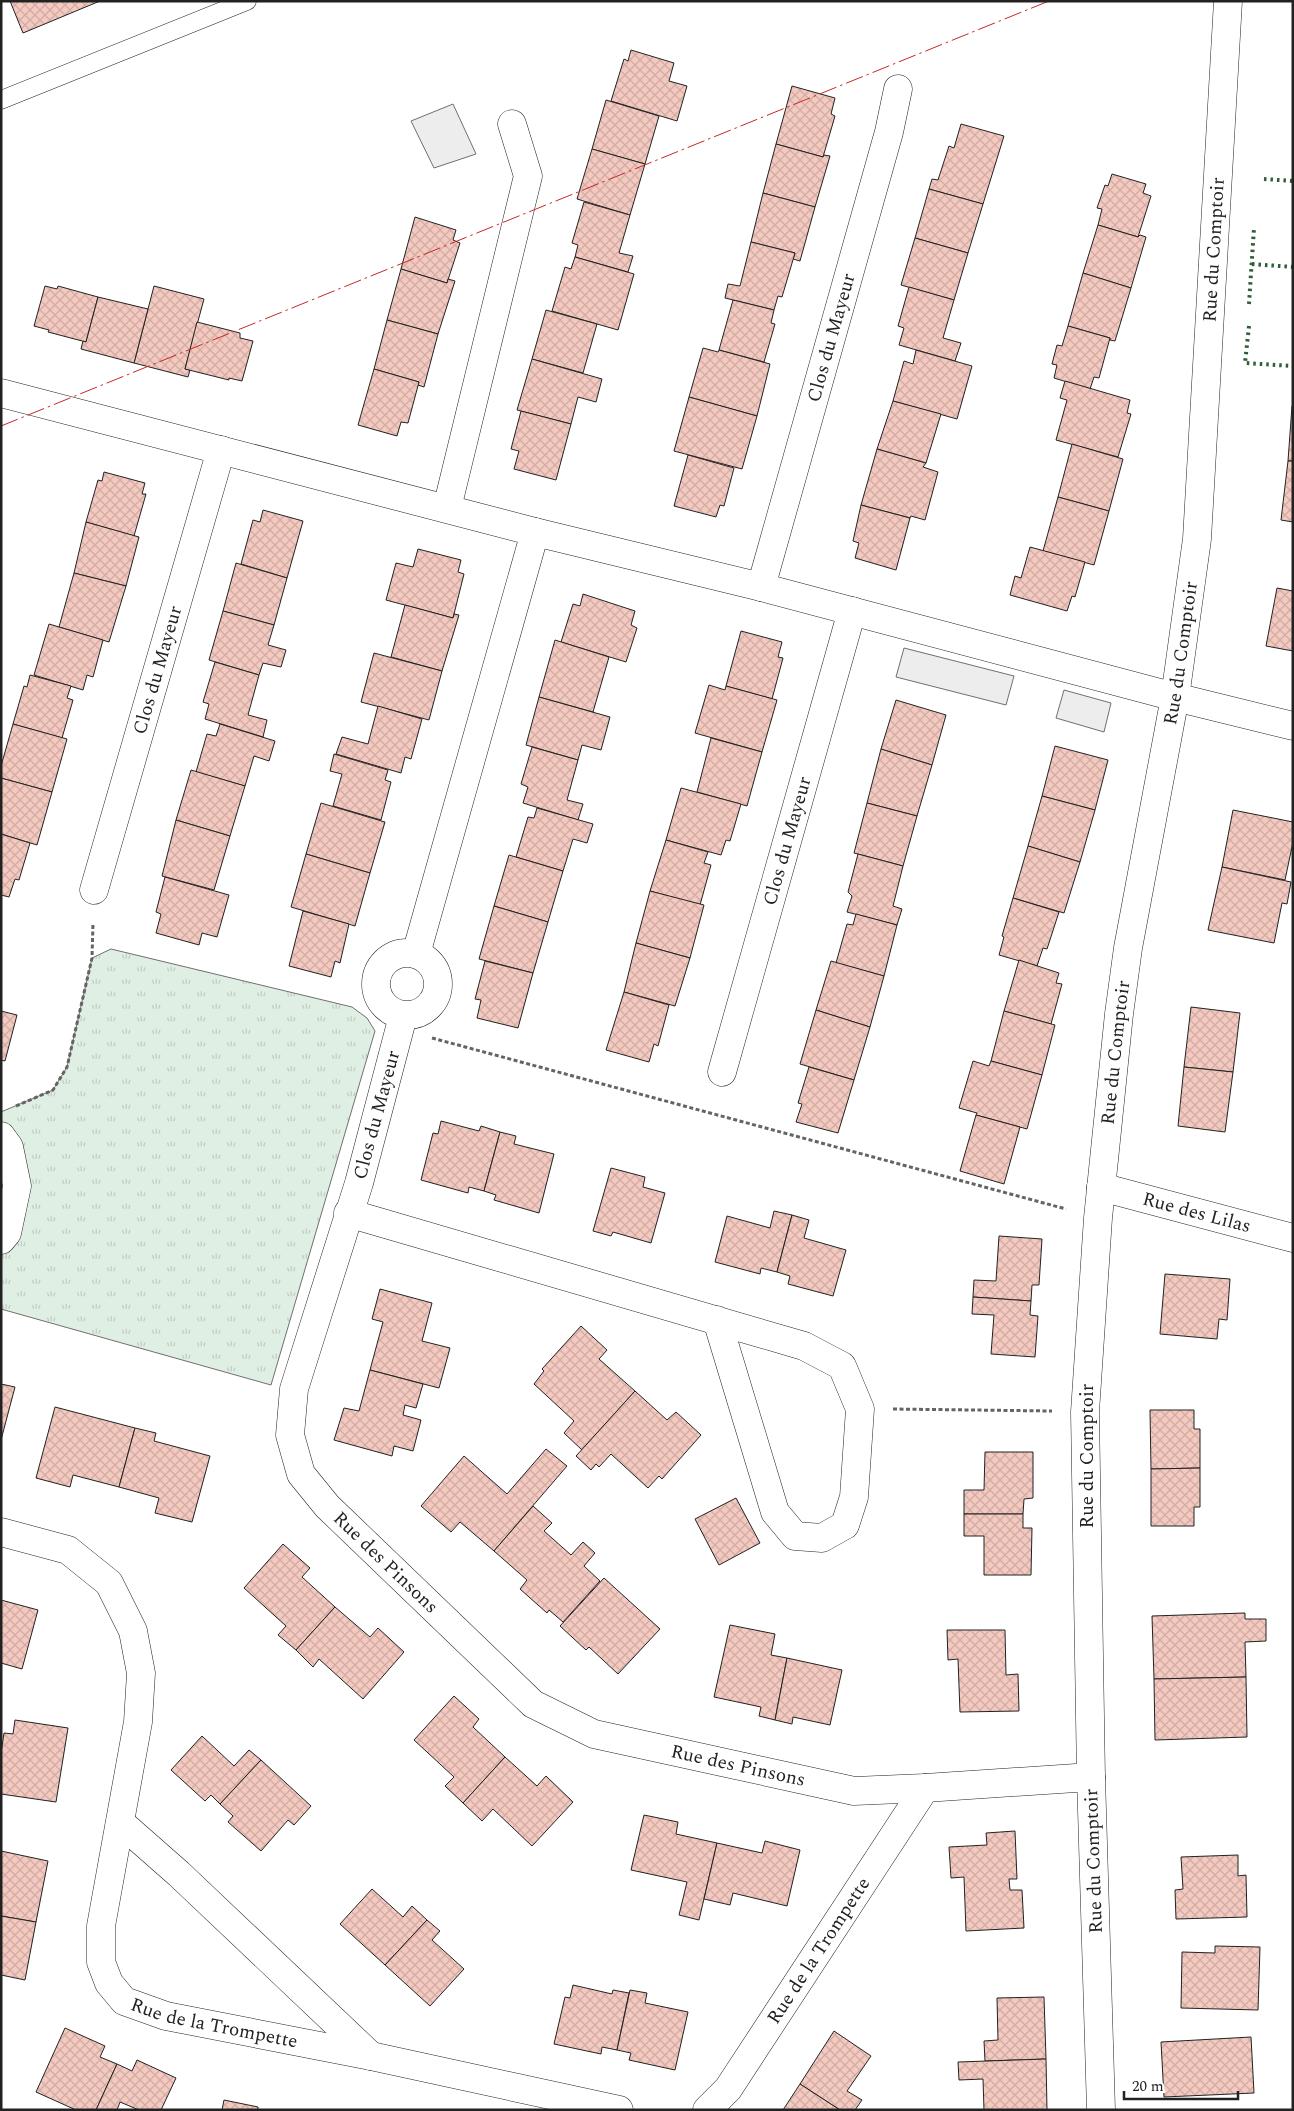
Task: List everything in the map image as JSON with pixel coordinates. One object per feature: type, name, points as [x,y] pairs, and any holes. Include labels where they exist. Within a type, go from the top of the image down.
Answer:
[{"type":"street","name":"Rue du Comptoir","points":[[1101,2110],[1091,1777],[1085,1412],[1098,1218],[1128,948],[1175,697],[1197,539],[1228,1]]},
{"type":"street","name":"Clos du Mayeur","points":[[761,587],[889,132],[898,89]]},
{"type":"street","points":[[447,508],[528,176],[512,124]]},
{"type":"street","points":[[1,393],[535,532],[761,587],[1175,697],[1293,726]]},
{"type":"street","name":"Clos du Mayeur","points":[[94,890],[221,450]]},
{"type":"street","points":[[416,954],[535,532]]},
{"type":"street","name":"Clos du Mayeur","points":[[722,1072],[852,611]]},
{"type":"street","points":[[409,952],[427,959],[434,966],[437,976],[437,990],[431,1004],[402,1023],[393,1012],[384,1006],[378,997],[375,987],[376,976],[388,958],[409,952]]},
{"type":"street","name":"Clos du Mayeur","points":[[348,1214],[359,1183],[402,1023]]},
{"type":"street","points":[[1,1136],[9,1147],[17,1186],[7,1234],[1,1240]]},
{"type":"street","name":"Rue des Lilas","points":[[1101,1186],[1293,1238]]},
{"type":"street","points":[[348,1214],[717,1320],[804,1346],[842,1366],[860,1408],[854,1497],[845,1525],[822,1538],[795,1536],[775,1512],[717,1320]]},
{"type":"street","name":"Rue des Pinsons","points":[[348,1214],[294,1389],[290,1435],[301,1474],[327,1506],[533,1704],[594,1734],[854,1791],[1091,1777]]},
{"type":"street","name":"Rue de la Trompette","points":[[1,1532],[68,1550],[109,1583],[133,1631],[141,1673],[138,1722],[101,1926],[101,1962],[109,1983],[124,2001],[166,2016],[371,2056],[619,2110]]},
{"type":"street","name":"Rue de la Trompette","points":[[707,2110],[728,2089],[925,1788]]},
{"type":"street","points":[[121,1823],[178,1874],[371,2056]]},
{"type":"lane","points":[[1,100],[246,1]]},
{"type":"path","points":[[8,1109],[53,1090],[67,1066],[92,958],[94,890]]},
{"type":"path","points":[[402,1023],[1098,1218]]},
{"type":"path","points":[[860,1408],[1085,1412]]},
{"type":"green space","points":[[111,949],[352,1007],[367,1018],[375,1031],[271,1385],[1,1309],[1,1240],[7,1233],[1,1112],[53,1090],[67,1067],[92,958]]},
{"type":"shaded area","points":[[453,104],[476,154],[434,168],[411,121]]},
{"type":"shaded area","points":[[904,648],[1014,676],[1006,705],[896,677]]},
{"type":"shaded area","points":[[1064,690],[1111,703],[1104,732],[1056,718]]},
{"type":"building","points":[[10,1],[100,1],[23,33]]},
{"type":"building","points":[[631,50],[674,63],[669,81],[687,86],[677,121],[611,101],[624,59],[628,61]]},
{"type":"building","points":[[792,86],[835,98],[831,114],[835,116],[823,157],[776,144]]},
{"type":"building","points":[[606,100],[659,116],[645,164],[592,149]]},
{"type":"building","points":[[961,124],[1004,136],[983,204],[929,189],[932,179],[938,180],[949,146],[954,148]]},
{"type":"building","points":[[776,144],[823,157],[824,155],[830,156],[815,207],[763,193]]},
{"type":"building","points":[[592,149],[645,164],[630,215],[577,199]]},
{"type":"building","points":[[1112,174],[1146,184],[1143,193],[1151,196],[1138,237],[1098,225],[1102,209],[1097,208],[1105,185],[1108,186]]},
{"type":"building","points":[[929,189],[983,204],[968,253],[915,238]]},
{"type":"building","points":[[763,193],[815,207],[800,261],[793,259],[795,253],[751,242]]},
{"type":"building","points":[[584,202],[630,215],[619,253],[633,256],[628,272],[575,257],[578,245],[572,243]]},
{"type":"building","points":[[415,217],[456,230],[453,240],[460,243],[447,283],[401,269]]},
{"type":"building","points":[[1098,225],[1138,237],[1140,235],[1146,237],[1131,288],[1083,273]]},
{"type":"building","points":[[915,238],[968,253],[954,300],[901,285]]},
{"type":"building","points":[[751,242],[795,253],[782,297],[778,296],[774,310],[725,298],[728,284],[740,286]]},
{"type":"building","points":[[575,257],[634,274],[618,330],[552,311],[565,267],[571,269]]},
{"type":"building","points":[[401,269],[447,283],[448,279],[455,281],[438,334],[387,320]]},
{"type":"building","points":[[1083,273],[1131,288],[1115,341],[1068,326]]},
{"type":"building","points":[[45,286],[57,289],[58,286],[98,297],[86,342],[48,332],[49,330],[34,326]]},
{"type":"building","points":[[154,286],[204,299],[185,369],[190,370],[188,377],[134,363]]},
{"type":"building","points":[[909,287],[954,300],[943,338],[961,343],[955,361],[899,345],[904,328],[898,326]]},
{"type":"building","points":[[98,297],[148,309],[134,363],[81,349],[83,341],[86,342]]},
{"type":"building","points":[[733,300],[774,310],[771,323],[775,324],[764,362],[719,350]]},
{"type":"building","points":[[546,310],[597,324],[583,373],[532,359]]},
{"type":"building","points":[[387,320],[438,334],[424,387],[418,385],[419,382],[374,369]]},
{"type":"building","points":[[197,322],[240,333],[240,338],[253,341],[242,381],[229,378],[229,380],[185,369]]},
{"type":"building","points":[[1068,326],[1110,338],[1099,378],[1094,377],[1090,389],[1054,378],[1057,365],[1052,364],[1057,345],[1062,346]]},
{"type":"building","points":[[703,348],[718,352],[719,350],[770,364],[757,416],[689,397]]},
{"type":"building","points":[[916,350],[972,366],[957,419],[893,401],[904,361],[913,364]]},
{"type":"building","points":[[532,359],[602,379],[596,402],[578,397],[571,424],[517,410]]},
{"type":"building","points":[[374,369],[419,382],[408,423],[401,422],[397,436],[358,425]]},
{"type":"building","points":[[1065,381],[1130,400],[1127,413],[1131,414],[1118,457],[1056,440],[1067,400],[1060,398]]},
{"type":"building","points":[[689,397],[757,416],[742,469],[674,451]]},
{"type":"building","points":[[893,401],[941,414],[926,463],[877,449]]},
{"type":"building","points":[[1292,406],[1293,461],[1288,461]]},
{"type":"building","points":[[521,411],[571,424],[556,480],[514,469],[519,451],[511,449]]},
{"type":"building","points":[[1072,444],[1123,459],[1109,511],[1058,497]]},
{"type":"building","points":[[877,449],[926,463],[923,467],[938,472],[925,520],[861,505]]},
{"type":"building","points":[[688,455],[734,468],[724,506],[720,505],[716,517],[674,506]]},
{"type":"building","points":[[1288,461],[1293,461],[1293,522],[1281,520]]},
{"type":"building","points":[[104,472],[145,483],[142,494],[146,494],[134,536],[86,522],[98,480],[102,481]]},
{"type":"building","points":[[1058,497],[1109,511],[1094,565],[1043,551]]},
{"type":"building","points":[[861,505],[910,518],[896,570],[855,558],[859,543],[853,541]]},
{"type":"building","points":[[263,510],[303,521],[287,578],[241,564],[253,520],[260,522]]},
{"type":"building","points":[[86,522],[139,537],[126,586],[74,573]]},
{"type":"building","points":[[1030,547],[1085,562],[1075,597],[1072,596],[1067,611],[1010,595],[1015,576],[1021,578]]},
{"type":"building","points":[[418,549],[461,560],[458,572],[464,574],[453,618],[386,600],[396,563],[413,567]]},
{"type":"building","points":[[236,563],[287,578],[274,625],[223,611]]},
{"type":"building","points":[[74,573],[126,586],[109,642],[59,627]]},
{"type":"building","points":[[1277,588],[1293,591],[1293,651],[1266,646]]},
{"type":"building","points":[[583,594],[635,611],[631,625],[637,628],[626,662],[561,642],[573,604],[580,606]]},
{"type":"building","points":[[405,605],[453,618],[454,614],[459,615],[442,671],[391,657]]},
{"type":"building","points":[[223,611],[274,625],[268,645],[286,650],[281,667],[263,663],[259,675],[209,660]]},
{"type":"building","points":[[49,624],[103,640],[93,677],[87,675],[83,690],[34,675]]},
{"type":"building","points":[[741,631],[782,642],[778,657],[783,658],[772,699],[726,686]]},
{"type":"building","points":[[555,640],[609,657],[593,712],[539,697]]},
{"type":"building","points":[[374,653],[442,671],[429,720],[361,702]]},
{"type":"building","points":[[215,662],[259,675],[248,715],[267,720],[263,737],[205,719],[209,704],[203,702]]},
{"type":"building","points":[[30,675],[71,686],[67,698],[73,700],[62,738],[13,724],[24,686],[27,687]]},
{"type":"building","points":[[709,685],[725,690],[726,686],[777,700],[762,752],[695,733]]},
{"type":"building","points":[[539,697],[610,717],[601,750],[582,745],[578,760],[526,745]]},
{"type":"building","points":[[896,700],[946,715],[932,765],[881,749]]},
{"type":"building","points":[[378,706],[422,719],[411,759],[405,757],[401,773],[336,754],[342,737],[368,744]]},
{"type":"building","points":[[13,724],[67,739],[52,792],[1,778],[1,766]]},
{"type":"building","points":[[220,724],[275,741],[269,761],[254,756],[245,786],[196,772],[207,734],[216,736]]},
{"type":"building","points":[[711,738],[762,752],[747,806],[697,792]]},
{"type":"building","points":[[1055,746],[1108,760],[1095,810],[1042,796]]},
{"type":"building","points":[[532,747],[578,760],[567,800],[583,804],[578,820],[523,803],[528,787],[521,784]]},
{"type":"building","points":[[881,749],[932,765],[917,816],[867,803]]},
{"type":"building","points":[[334,754],[388,770],[385,780],[391,782],[381,820],[333,806],[342,774],[330,771]]},
{"type":"building","points":[[191,770],[245,786],[230,836],[176,820]]},
{"type":"building","points":[[1,778],[52,792],[37,845],[1,834]]},
{"type":"building","points":[[681,788],[741,804],[730,841],[726,840],[721,855],[666,840]]},
{"type":"building","points":[[1042,796],[1095,810],[1080,862],[1028,846]]},
{"type":"building","points":[[321,803],[385,822],[370,873],[306,854]]},
{"type":"building","points":[[867,803],[917,816],[903,866],[854,853]]},
{"type":"building","points":[[537,808],[593,824],[587,843],[573,839],[563,871],[516,857],[528,817],[534,818]]},
{"type":"building","points":[[1233,810],[1293,822],[1293,842],[1285,880],[1222,867]]},
{"type":"building","points":[[176,820],[230,836],[214,890],[162,876]]},
{"type":"building","points":[[1,834],[30,843],[19,880],[15,879],[9,897],[1,895]]},
{"type":"building","points":[[666,840],[708,852],[704,863],[711,865],[700,905],[650,891]]},
{"type":"building","points":[[1028,846],[1080,862],[1064,913],[1013,898]]},
{"type":"building","points":[[306,854],[370,873],[355,926],[291,907]]},
{"type":"building","points":[[858,854],[903,866],[893,906],[902,909],[897,925],[847,912],[852,896],[848,892]]},
{"type":"building","points":[[509,855],[563,871],[548,922],[494,906]]},
{"type":"building","points":[[1222,867],[1291,882],[1287,904],[1282,903],[1274,943],[1208,930]]},
{"type":"building","points":[[165,877],[229,895],[217,937],[202,933],[199,945],[156,933],[161,914],[156,912]]},
{"type":"building","points":[[650,891],[704,905],[690,958],[636,943]]},
{"type":"building","points":[[1013,898],[1059,912],[1047,949],[1043,948],[1037,966],[999,955],[1004,937],[1002,936]]},
{"type":"building","points":[[494,906],[548,922],[533,973],[479,959]]},
{"type":"building","points":[[303,911],[349,924],[340,963],[335,961],[331,977],[289,966]]},
{"type":"building","points":[[856,914],[897,925],[884,976],[836,963],[847,924],[853,925]]},
{"type":"building","points":[[636,943],[690,958],[675,1006],[624,992]]},
{"type":"building","points":[[1019,960],[1059,973],[1056,983],[1062,984],[1051,1024],[1004,1011]]},
{"type":"building","points":[[485,961],[533,973],[518,1028],[477,1018],[481,1000],[475,999]]},
{"type":"building","points":[[831,961],[884,976],[870,1027],[816,1010]]},
{"type":"building","points":[[624,992],[669,1005],[658,1046],[654,1044],[649,1062],[606,1050]]},
{"type":"building","points":[[1191,1007],[1240,1013],[1233,1072],[1184,1067]]},
{"type":"building","points":[[816,1010],[870,1027],[854,1080],[800,1064]]},
{"type":"building","points":[[1,1011],[17,1015],[5,1061],[1,1060]]},
{"type":"building","points":[[1004,1011],[1055,1025],[1042,1075],[991,1061]]},
{"type":"building","points":[[973,1061],[989,1066],[991,1061],[1042,1075],[1027,1129],[976,1115],[977,1113],[959,1108]]},
{"type":"building","points":[[809,1067],[854,1080],[838,1133],[796,1122],[802,1104],[798,1103]]},
{"type":"building","points":[[1184,1067],[1233,1072],[1225,1132],[1178,1126]]},
{"type":"building","points":[[976,1115],[1020,1127],[1004,1184],[960,1171]]},
{"type":"building","points":[[441,1121],[479,1131],[481,1126],[500,1132],[484,1191],[469,1187],[468,1193],[421,1180],[433,1133],[438,1134]]},
{"type":"building","points":[[500,1132],[516,1136],[514,1144],[554,1154],[539,1213],[494,1200],[496,1195],[484,1191]]},
{"type":"building","points":[[611,1168],[645,1177],[643,1187],[665,1193],[651,1243],[613,1232],[611,1236],[593,1231]]},
{"type":"building","points":[[774,1211],[792,1215],[777,1272],[761,1268],[760,1274],[715,1262],[727,1216],[770,1228]]},
{"type":"building","points":[[792,1215],[809,1220],[804,1238],[846,1250],[833,1296],[788,1284],[790,1276],[777,1272]]},
{"type":"building","points":[[999,1236],[1042,1239],[1039,1285],[1032,1285],[1031,1301],[973,1297],[974,1280],[996,1281]]},
{"type":"building","points":[[1165,1274],[1230,1279],[1227,1320],[1219,1319],[1217,1339],[1160,1334]]},
{"type":"building","points":[[380,1289],[432,1303],[422,1341],[450,1348],[439,1388],[370,1370],[383,1322],[372,1319]]},
{"type":"building","points":[[973,1297],[1031,1301],[1030,1315],[1038,1316],[1035,1357],[991,1354],[994,1315],[972,1314]]},
{"type":"building","points":[[581,1326],[607,1350],[599,1359],[635,1391],[582,1450],[564,1433],[574,1421],[534,1384],[544,1371],[542,1369]]},
{"type":"building","points":[[370,1370],[423,1384],[416,1408],[405,1405],[403,1415],[421,1420],[413,1451],[394,1446],[392,1456],[334,1440],[344,1408],[359,1411]]},
{"type":"building","points":[[1,1384],[15,1387],[1,1440]]},
{"type":"building","points":[[635,1391],[667,1420],[676,1412],[701,1435],[662,1479],[659,1476],[648,1488],[611,1454],[599,1467],[596,1464],[591,1470],[576,1456]]},
{"type":"building","points":[[55,1407],[135,1428],[119,1487],[73,1475],[70,1487],[36,1478]]},
{"type":"building","points":[[1150,1410],[1194,1410],[1194,1429],[1200,1429],[1200,1468],[1151,1469]]},
{"type":"building","points":[[135,1428],[156,1433],[154,1441],[210,1456],[192,1522],[155,1513],[159,1498],[119,1487]]},
{"type":"building","points":[[546,1449],[567,1466],[494,1551],[460,1522],[451,1532],[421,1506],[464,1456],[507,1494]]},
{"type":"building","points":[[985,1452],[1033,1452],[1033,1498],[1024,1499],[1023,1514],[964,1514],[964,1490],[984,1490]]},
{"type":"building","points":[[1200,1468],[1200,1507],[1194,1507],[1194,1526],[1151,1526],[1151,1469]]},
{"type":"building","points":[[736,1498],[760,1543],[719,1565],[695,1519]]},
{"type":"building","points":[[533,1506],[552,1523],[544,1531],[571,1555],[583,1542],[595,1553],[584,1566],[600,1581],[563,1622],[549,1610],[547,1613],[520,1589],[527,1580],[494,1551]]},
{"type":"building","points":[[964,1514],[1023,1514],[1023,1528],[1032,1528],[1031,1575],[984,1575],[984,1536],[964,1536]]},
{"type":"building","points":[[283,1544],[310,1568],[302,1577],[335,1607],[296,1650],[278,1635],[286,1626],[244,1588]]},
{"type":"building","points":[[604,1578],[660,1629],[618,1674],[589,1647],[586,1650],[560,1626]]},
{"type":"building","points":[[1,1600],[38,1610],[22,1669],[1,1663]]},
{"type":"building","points":[[335,1607],[370,1637],[378,1628],[404,1652],[363,1699],[319,1659],[313,1667],[296,1650]]},
{"type":"building","points":[[1245,1613],[1245,1619],[1266,1619],[1266,1641],[1245,1642],[1246,1677],[1154,1679],[1152,1616]]},
{"type":"building","points":[[730,1625],[775,1634],[771,1655],[787,1658],[775,1720],[759,1716],[761,1707],[714,1697]]},
{"type":"building","points":[[947,1630],[1005,1630],[1006,1675],[1018,1674],[1019,1711],[960,1712],[958,1659],[948,1660]]},
{"type":"building","points":[[787,1658],[842,1670],[830,1725],[793,1717],[792,1724],[775,1720]]},
{"type":"building","points":[[1246,1677],[1247,1737],[1155,1740],[1154,1679]]},
{"type":"building","points":[[454,1696],[479,1719],[473,1727],[505,1757],[463,1803],[445,1786],[454,1777],[414,1740]]},
{"type":"building","points":[[15,1720],[68,1728],[56,1802],[1,1794],[1,1753],[4,1733],[13,1734]]},
{"type":"building","points":[[202,1736],[234,1766],[249,1750],[261,1760],[220,1804],[211,1795],[205,1801],[171,1770]]},
{"type":"building","points":[[505,1757],[537,1786],[546,1776],[573,1802],[532,1846],[493,1809],[482,1821],[463,1803]]},
{"type":"building","points":[[261,1760],[311,1806],[294,1825],[288,1820],[261,1851],[228,1822],[233,1816],[220,1804]]},
{"type":"building","points":[[644,1815],[678,1822],[676,1834],[717,1843],[699,1920],[679,1915],[687,1882],[631,1870]]},
{"type":"building","points":[[1015,1831],[1017,1879],[1009,1879],[1010,1890],[1022,1890],[1024,1928],[966,1931],[964,1877],[951,1878],[949,1847],[987,1845],[986,1833]]},
{"type":"building","points":[[765,1841],[800,1850],[787,1906],[733,1893],[730,1905],[704,1899],[717,1843],[762,1853]]},
{"type":"building","points":[[1,1851],[48,1861],[36,1922],[1,1916]]},
{"type":"building","points":[[1238,1855],[1238,1876],[1246,1875],[1247,1917],[1176,1919],[1175,1890],[1183,1889],[1181,1857]]},
{"type":"building","points":[[372,1889],[403,1917],[412,1906],[427,1920],[385,1965],[340,1924]]},
{"type":"building","points":[[1,1916],[36,1922],[25,1980],[1,1975]]},
{"type":"building","points":[[427,1920],[440,1931],[432,1940],[464,1969],[430,2006],[385,1965]]},
{"type":"building","points":[[1215,1946],[1260,1947],[1258,2010],[1181,2008],[1182,1952],[1215,1953]]},
{"type":"building","points":[[573,1985],[612,1994],[613,1990],[629,1993],[617,2050],[602,2047],[601,2054],[554,2044],[565,1997],[570,1998]]},
{"type":"building","points":[[630,1990],[647,1993],[645,2003],[688,2012],[675,2070],[629,2060],[631,2053],[617,2050]]},
{"type":"building","points":[[1044,1997],[1046,2059],[985,2061],[984,2041],[998,2040],[997,1998]]},
{"type":"building","points":[[65,2028],[105,2046],[100,2057],[117,2064],[96,2110],[76,2110],[36,2092]]},
{"type":"building","points":[[834,2031],[871,2056],[847,2091],[862,2100],[855,2110],[840,2110],[800,2084]]},
{"type":"building","points":[[1251,2037],[1254,2093],[1164,2097],[1161,2042]]},
{"type":"building","points":[[1046,2059],[1047,2110],[984,2110],[983,2079],[959,2080],[958,2062]]},
{"type":"building","points":[[137,2060],[176,2078],[161,2110],[139,2110],[120,2102],[117,2110],[96,2110],[117,2064],[132,2071]]},
{"type":"building","points":[[800,2084],[840,2110],[783,2110]]},
{"type":"building","points":[[224,2100],[258,2107],[258,2110],[222,2110]]},
{"type":"hedge","points":[[1264,179],[1293,181]]},
{"type":"hedge","points":[[1249,304],[1254,228]]},
{"type":"hedge","points":[[1252,264],[1293,267]]},
{"type":"hedge","points":[[1249,326],[1245,363],[1293,366]]},
{"type":"power","points":[[1,426],[1049,1]]}]
